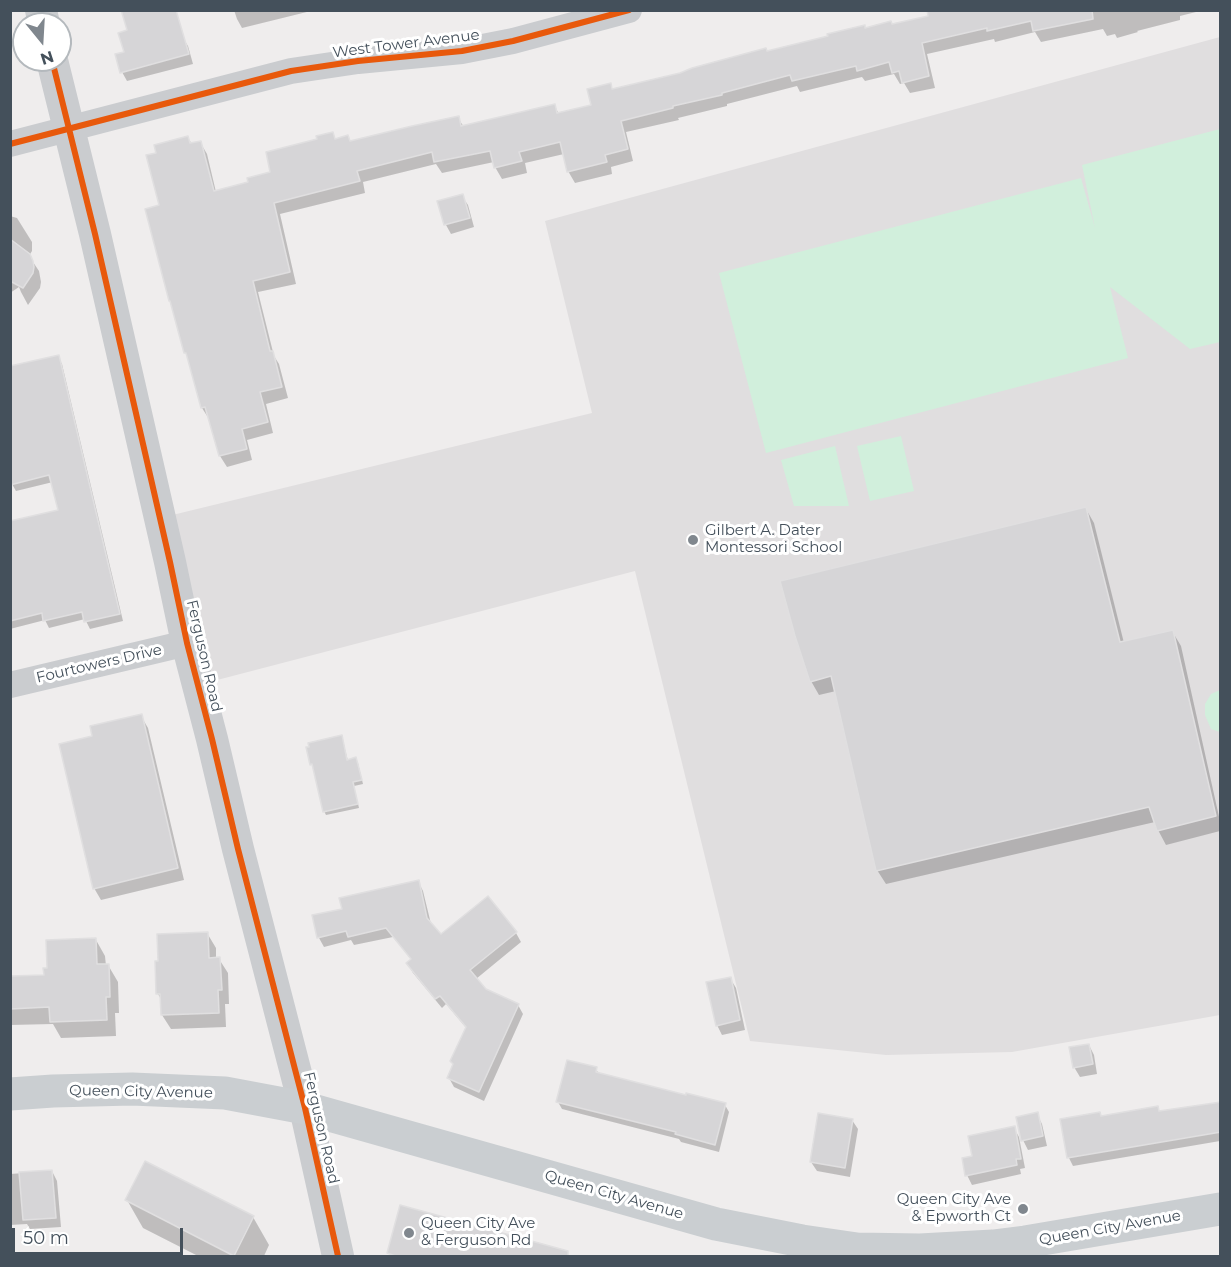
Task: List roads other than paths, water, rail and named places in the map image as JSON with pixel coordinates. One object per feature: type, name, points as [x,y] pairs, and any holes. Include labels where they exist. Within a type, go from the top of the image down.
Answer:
[{"type":"main road","name":"Queen City Avenue","points":[[10,1094],[53,1090],[132,1089],[225,1093],[305,1108],[716,1224],[856,1249],[920,1250],[993,1246],[1221,1209]]},
{"type":"street","name":"West Tower Avenue","points":[[10,144],[291,72],[358,61],[462,51],[513,41],[630,10]]},
{"type":"street","name":"Ferguson Road","points":[[55,72],[98,246],[187,643],[305,1108],[338,1257]]},
{"type":"street","name":"Fourtowers Drive","points":[[10,685],[187,643]]},
{"type":"place","name":"Gilbert A. Dater Montessori School","points":[[693,540]]},
{"type":"place","name":"Queen City Ave & Epworth Ct","points":[[1023,1209]]},
{"type":"place","name":"Queen City Ave & Ferguson Rd","points":[[409,1233]]}]
